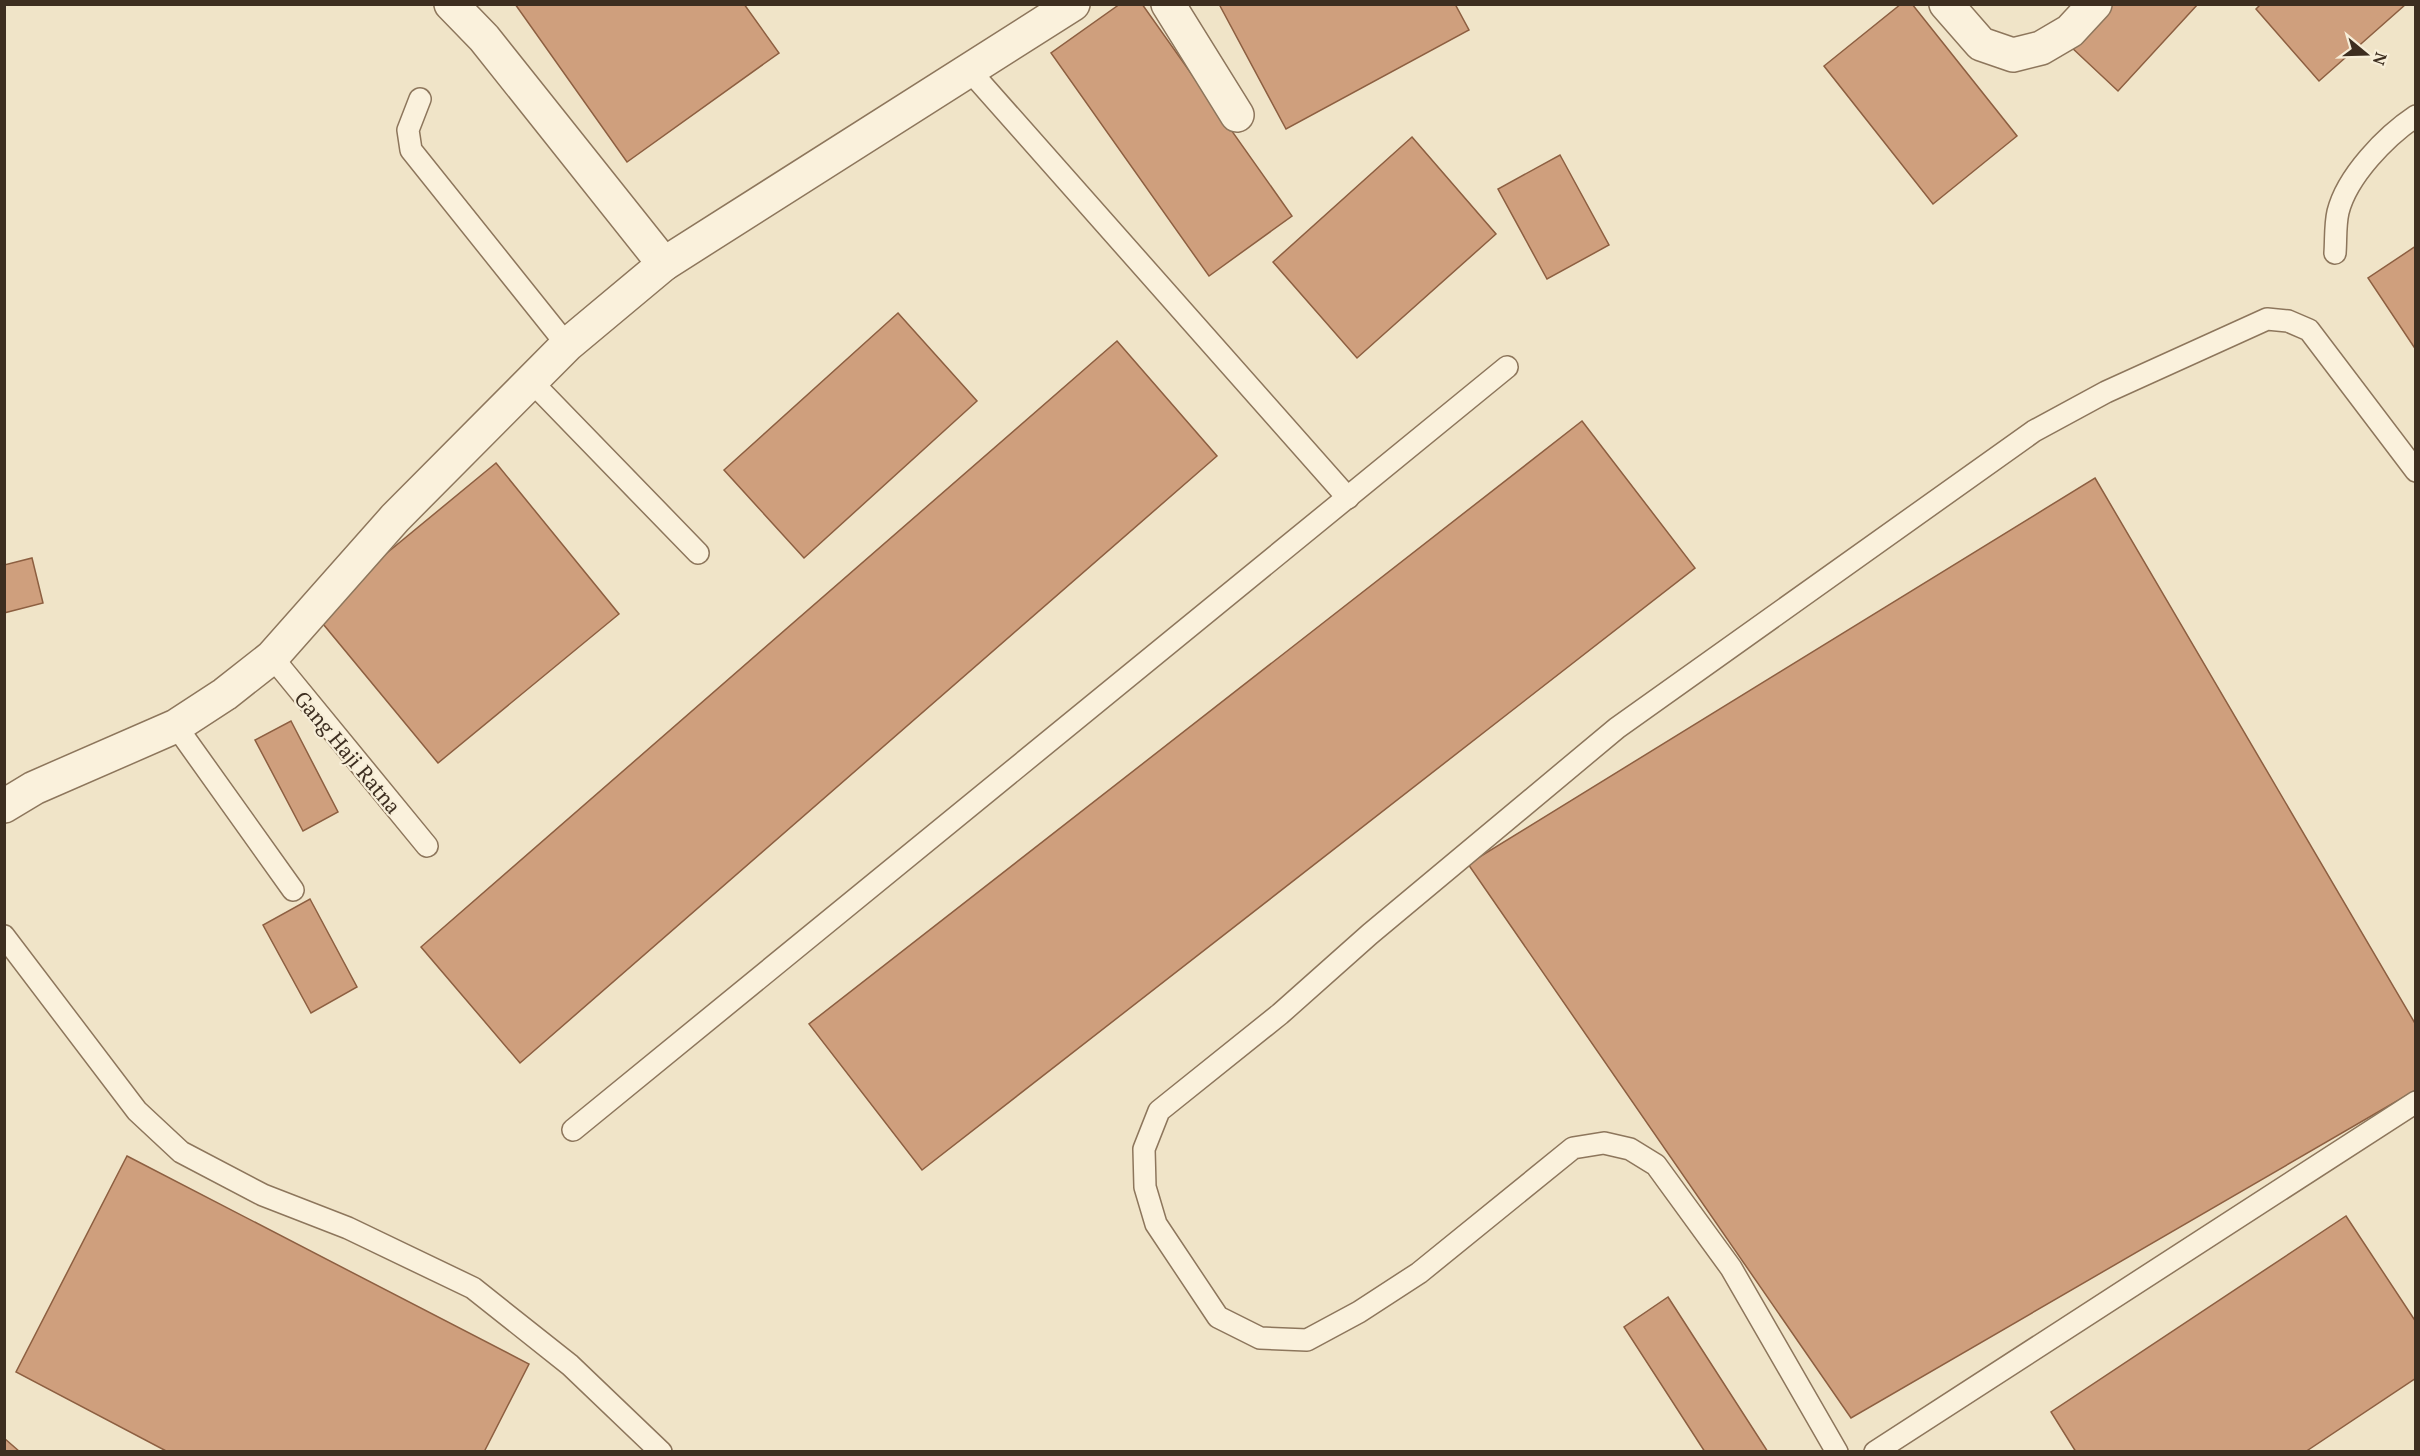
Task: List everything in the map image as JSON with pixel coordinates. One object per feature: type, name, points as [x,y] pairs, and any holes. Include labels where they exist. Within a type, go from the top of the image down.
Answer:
[{"type":"street","points":[[452,4],[484,38],[664,264]]},
{"type":"street","points":[[4,806],[34,788],[176,726],[272,657],[395,518],[531,381],[567,345],[664,264],[1074,4]]},
{"type":"street","points":[[1168,4],[1237,115]]},
{"type":"street","points":[[1946,4],[1981,44],[2013,55],[2041,48],[2070,31],[2095,4]]},
{"type":"lane","points":[[970,71],[1348,498]]},
{"type":"lane","points":[[420,99],[411,117],[408,130],[411,150],[567,345]]},
{"type":"lane","points":[[2335,254],[2338,211],[2357,173],[2398,128],[2415,116]]},
{"type":"lane","points":[[1837,1452],[1731,1268],[1656,1165],[1630,1149],[1604,1143],[1573,1148],[1419,1273],[1359,1312],[1306,1340],[1260,1338],[1218,1317],[1156,1224],[1145,1187],[1144,1149],[1160,1111],[1280,1014],[1370,934],[1617,728],[2034,431],[2106,392],[2267,319],[2288,321],[2310,330],[2415,471]]},
{"type":"lane","points":[[573,1130],[1507,367]]},
{"type":"lane","points":[[531,381],[698,553]]},
{"type":"lane","name":"Gang Haji Ratna","points":[[272,657],[427,846]]},
{"type":"lane","points":[[176,726],[294,890]]},
{"type":"lane","points":[[4,936],[137,1111],[181,1152],[263,1195],[348,1228],[473,1288],[570,1365],[661,1452]]},
{"type":"lane","points":[[1875,1452],[2415,1102]]},
{"type":"building","points":[[515,4],[744,4],[779,53],[627,162]]},
{"type":"building","points":[[1120,4],[1142,4],[1292,216],[1209,276],[1051,53]]},
{"type":"building","points":[[1219,4],[1455,4],[1469,30],[1286,129]]},
{"type":"building","points":[[1901,4],[1912,4],[2017,136],[1933,204],[1824,66]]},
{"type":"building","points":[[2109,4],[2198,4],[2118,91],[2070,46]]},
{"type":"building","points":[[2261,4],[2406,4],[2319,81],[2256,9]]},
{"type":"building","points":[[1412,137],[1496,234],[1357,358],[1273,262]]},
{"type":"building","points":[[1560,155],[1609,245],[1547,279],[1498,189]]},
{"type":"building","points":[[2416,246],[2416,350],[2368,278]]},
{"type":"building","points":[[898,313],[977,401],[804,558],[724,470]]},
{"type":"building","points":[[1117,341],[1217,456],[520,1063],[421,947]]},
{"type":"building","points":[[1582,421],[1695,568],[922,1170],[809,1024]]},
{"type":"building","points":[[496,463],[619,614],[438,763],[314,613]]},
{"type":"building","points":[[2095,478],[2416,1025],[2416,1090],[1851,1418],[1468,864]]},
{"type":"building","points":[[32,558],[43,603],[4,613],[4,565]]},
{"type":"building","points":[[291,721],[338,812],[303,831],[255,740]]},
{"type":"building","points":[[310,899],[357,987],[311,1013],[263,925]]},
{"type":"building","points":[[127,1156],[529,1364],[484,1452],[168,1452],[16,1372]]},
{"type":"building","points":[[2346,1216],[2416,1322],[2416,1378],[2305,1452],[2076,1452],[2051,1412]]},
{"type":"building","points":[[1668,1297],[1768,1452],[1705,1452],[1624,1327]]},
{"type":"building","points":[[4,1438],[20,1452],[4,1452]]}]
